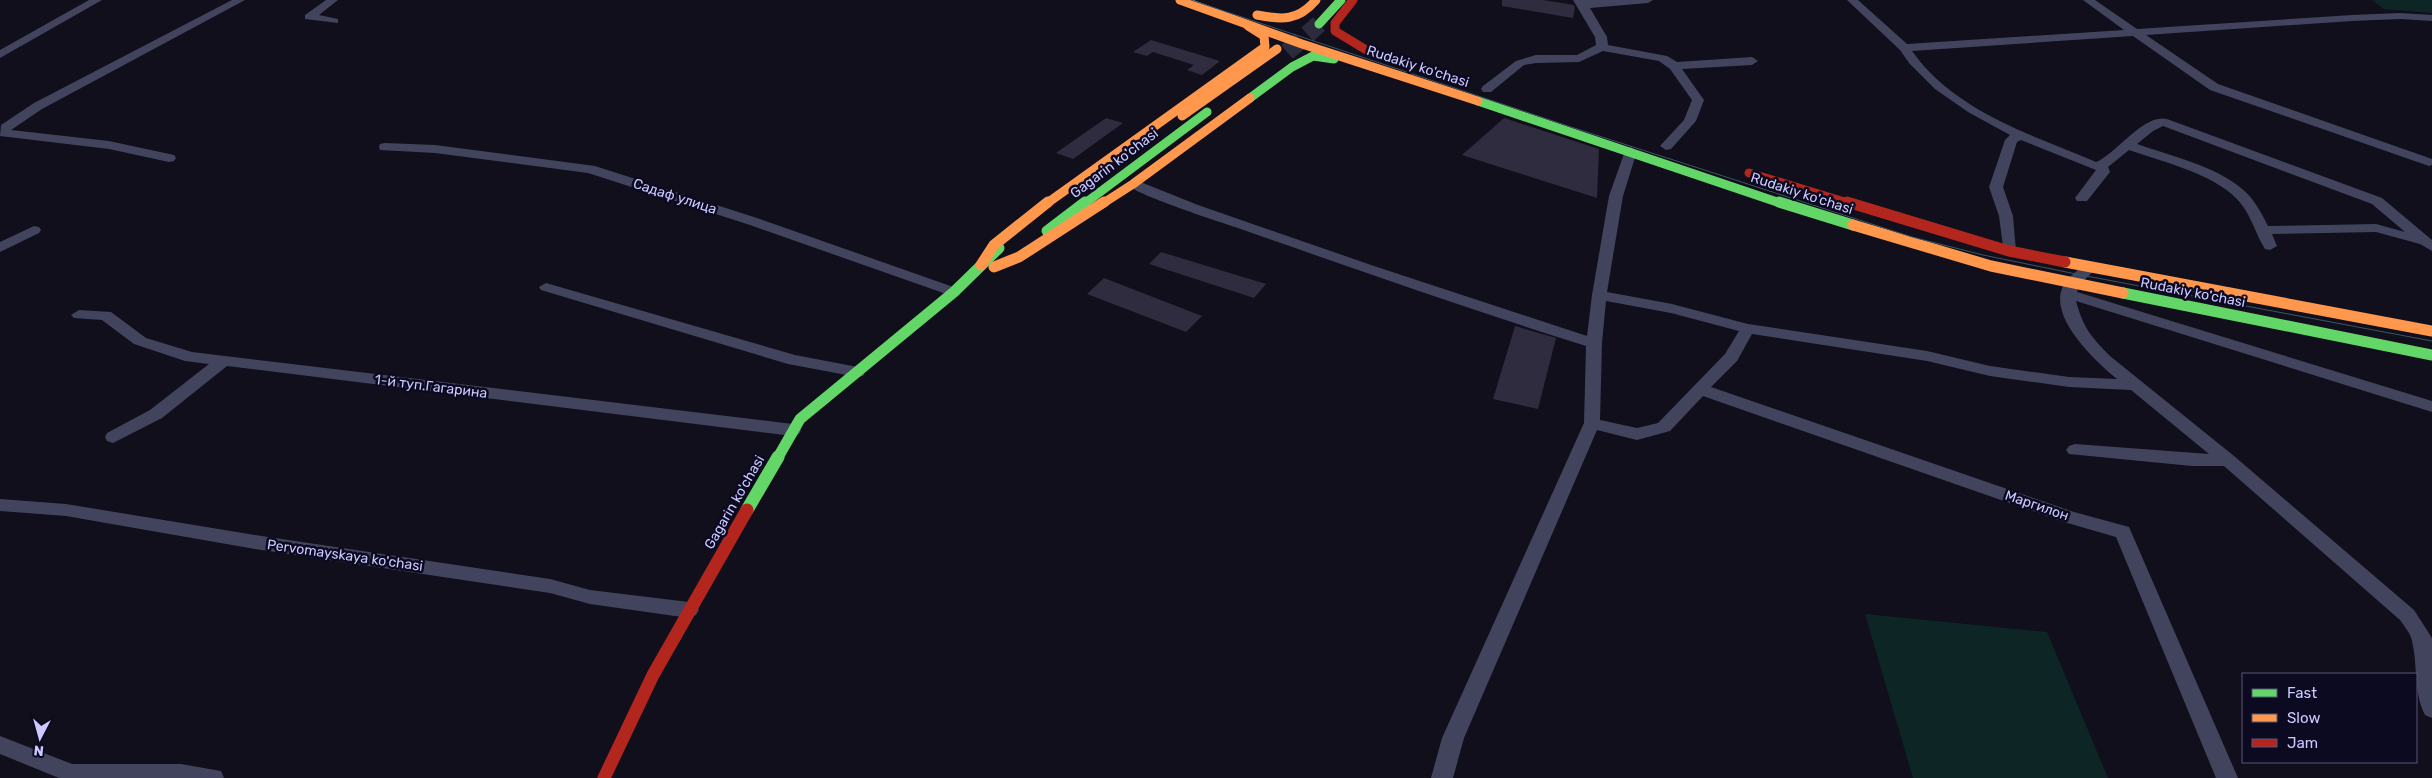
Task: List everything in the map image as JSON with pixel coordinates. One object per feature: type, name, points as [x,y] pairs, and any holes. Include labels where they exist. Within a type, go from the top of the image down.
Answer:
[{"type":"main road","name":"Rudakiy ko'chasi","points":[[1180,0],[1375,69],[1631,151],[1801,210],[2071,289],[2432,355]]},
{"type":"main road","name":"Rudakiy ko'chasi","points":[[1316,0],[1306,14],[1298,18],[1281,19],[1253,14],[1310,27],[1372,52],[1335,31],[1335,23],[1353,0]]},
{"type":"main road","points":[[1310,27],[1328,0]]},
{"type":"main road","points":[[1310,27],[1341,0]]},
{"type":"main road","points":[[981,265],[994,245],[1025,219],[1265,47],[1267,41],[1265,36],[1241,22]]},
{"type":"main road","name":"Gagarin ko'chasi","points":[[604,778],[620,738],[689,610],[800,419],[954,292],[1011,238],[1282,50],[1122,176],[994,267],[954,292]]},
{"type":"main road","points":[[994,267],[1019,257],[1133,184],[1302,60],[1313,56],[1322,56],[1375,69]]},
{"type":"main road","points":[[1422,83],[1437,74]]},
{"type":"main road","name":"Rudakiy ko'chasi","points":[[1739,170],[2009,251],[2432,331]]},
{"type":"street","points":[[0,55],[97,0]]},
{"type":"street","points":[[169,158],[109,145],[2,133],[5,128],[38,106],[240,0]]},
{"type":"street","points":[[333,0],[309,17],[334,21]]},
{"type":"street","points":[[1602,47],[1601,37],[1580,3],[1648,0]]},
{"type":"street","points":[[1852,0],[1904,48],[1912,63],[1933,81],[1996,125],[2094,166],[2101,166],[2149,128],[2164,122],[2173,124],[2377,201],[2429,244]]},
{"type":"street","points":[[2088,0],[2214,87],[2429,162]]},
{"type":"street","points":[[1904,48],[2362,18],[2400,16],[2432,19]]},
{"type":"street","points":[[1487,89],[1520,63],[1536,59],[1579,58],[1602,47],[1663,58],[1674,66],[1698,100],[1690,121],[1667,146]]},
{"type":"street","points":[[1674,66],[1752,61]]},
{"type":"street","points":[[2009,251],[2006,216],[1996,187],[2011,140],[2020,135]]},
{"type":"street","points":[[2128,145],[2222,181],[2238,191],[2264,230],[2270,246]]},
{"type":"street","name":"Садаф улица","points":[[385,147],[445,150],[590,169],[755,222],[954,292]]},
{"type":"street","points":[[1442,778],[1453,738],[1592,423],[1594,342],[1599,295],[1616,196],[1631,151]]},
{"type":"street","points":[[2082,198],[2103,172],[2101,166]]},
{"type":"street","points":[[1133,184],[1168,199],[1344,261],[1504,315],[1594,342]]},
{"type":"street","points":[[2264,230],[2376,228],[2429,244]]},
{"type":"street","points":[[0,248],[34,230]]},
{"type":"street","points":[[2091,267],[2071,289],[2068,299],[2074,323],[2086,341],[2104,360],[2228,460],[2407,615],[2422,638],[2427,692],[2432,709]]},
{"type":"street","points":[[546,287],[794,360],[857,372]]},
{"type":"street","points":[[2071,289],[2432,406]]},
{"type":"street","points":[[1599,295],[1672,309],[1748,329],[1927,356],[1990,371],[2069,382],[2135,385]]},
{"type":"street","name":"1-й туп.Гагарина","points":[[79,315],[106,315],[140,341],[190,356],[793,430]]},
{"type":"street","points":[[1592,423],[1636,434],[1664,427],[1732,357],[1748,329]]},
{"type":"street","points":[[113,438],[156,414],[224,361]]},
{"type":"street","name":"Маргилон","points":[[1699,389],[2061,514],[2123,532],[2227,778]]},
{"type":"street","points":[[2075,450],[2192,460],[2228,460]]},
{"type":"street","points":[[0,500],[66,510]]},
{"type":"street","name":"Pervomayskaya ko'chasi","points":[[0,505],[66,510],[255,542],[550,586],[590,597],[689,610]]},
{"type":"street","points":[[0,745],[71,773],[181,773],[213,778]]},
{"type":"green space","points":[[2372,0],[2432,0],[2432,13],[2384,9]]},
{"type":"green space","points":[[1865,614],[2047,632],[2108,778],[1913,778]]},
{"type":"building","points":[[1502,0],[1543,0],[1574,5],[1575,8],[1573,18],[1502,6]]},
{"type":"building","points":[[1151,40],[1220,61],[1202,75],[1187,70],[1194,65],[1153,52],[1147,56],[1133,52]]},
{"type":"building","points":[[1106,118],[1123,123],[1073,159],[1056,153]]},
{"type":"building","points":[[1504,118],[1599,149],[1597,198],[1462,155]]},
{"type":"building","points":[[1161,252],[1266,284],[1254,298],[1149,264]]},
{"type":"building","points":[[1104,278],[1202,316],[1186,332],[1087,294]]},
{"type":"building","points":[[1515,326],[1556,338],[1538,409],[1493,399]]},
{"type":"tunnel","points":[[1287,52],[1319,24]]},
{"type":"tram line","points":[[1191,0],[1568,126],[1912,237],[1983,255],[2081,275],[2432,341]]},
{"type":"traffic: fast","points":[[1319,24],[1341,0]]},
{"type":"traffic: fast","points":[[1250,98],[1292,67],[1313,56],[1334,59]]},
{"type":"traffic: fast","points":[[1478,101],[1793,207],[1853,225]]},
{"type":"traffic: fast","points":[[1047,231],[1207,112]]},
{"type":"traffic: fast","points":[[747,510],[800,419],[954,292],[999,248]]},
{"type":"traffic: fast","points":[[2123,293],[2432,355]]},
{"type":"traffic: slow","points":[[1180,0],[1302,44],[1478,101]]},
{"type":"traffic: slow","points":[[1257,15],[1283,19],[1297,17],[1316,0]]},
{"type":"traffic: slow","points":[[981,265],[994,245],[1025,219],[1265,47],[1264,36],[1248,26]]},
{"type":"traffic: slow","points":[[1182,116],[1277,49]]},
{"type":"traffic: slow","points":[[994,267],[1019,257],[1133,184],[1250,98]]},
{"type":"traffic: slow","points":[[1853,225],[1991,266],[2123,293]]},
{"type":"traffic: slow","points":[[2065,262],[2432,331]]},
{"type":"traffic: jam","points":[[1353,0],[1335,23],[1335,31],[1368,51]]},
{"type":"traffic: jam","points":[[1749,173],[2009,251],[2065,262]]},
{"type":"traffic: jam","points":[[604,778],[635,709],[653,675],[747,510]]}]
